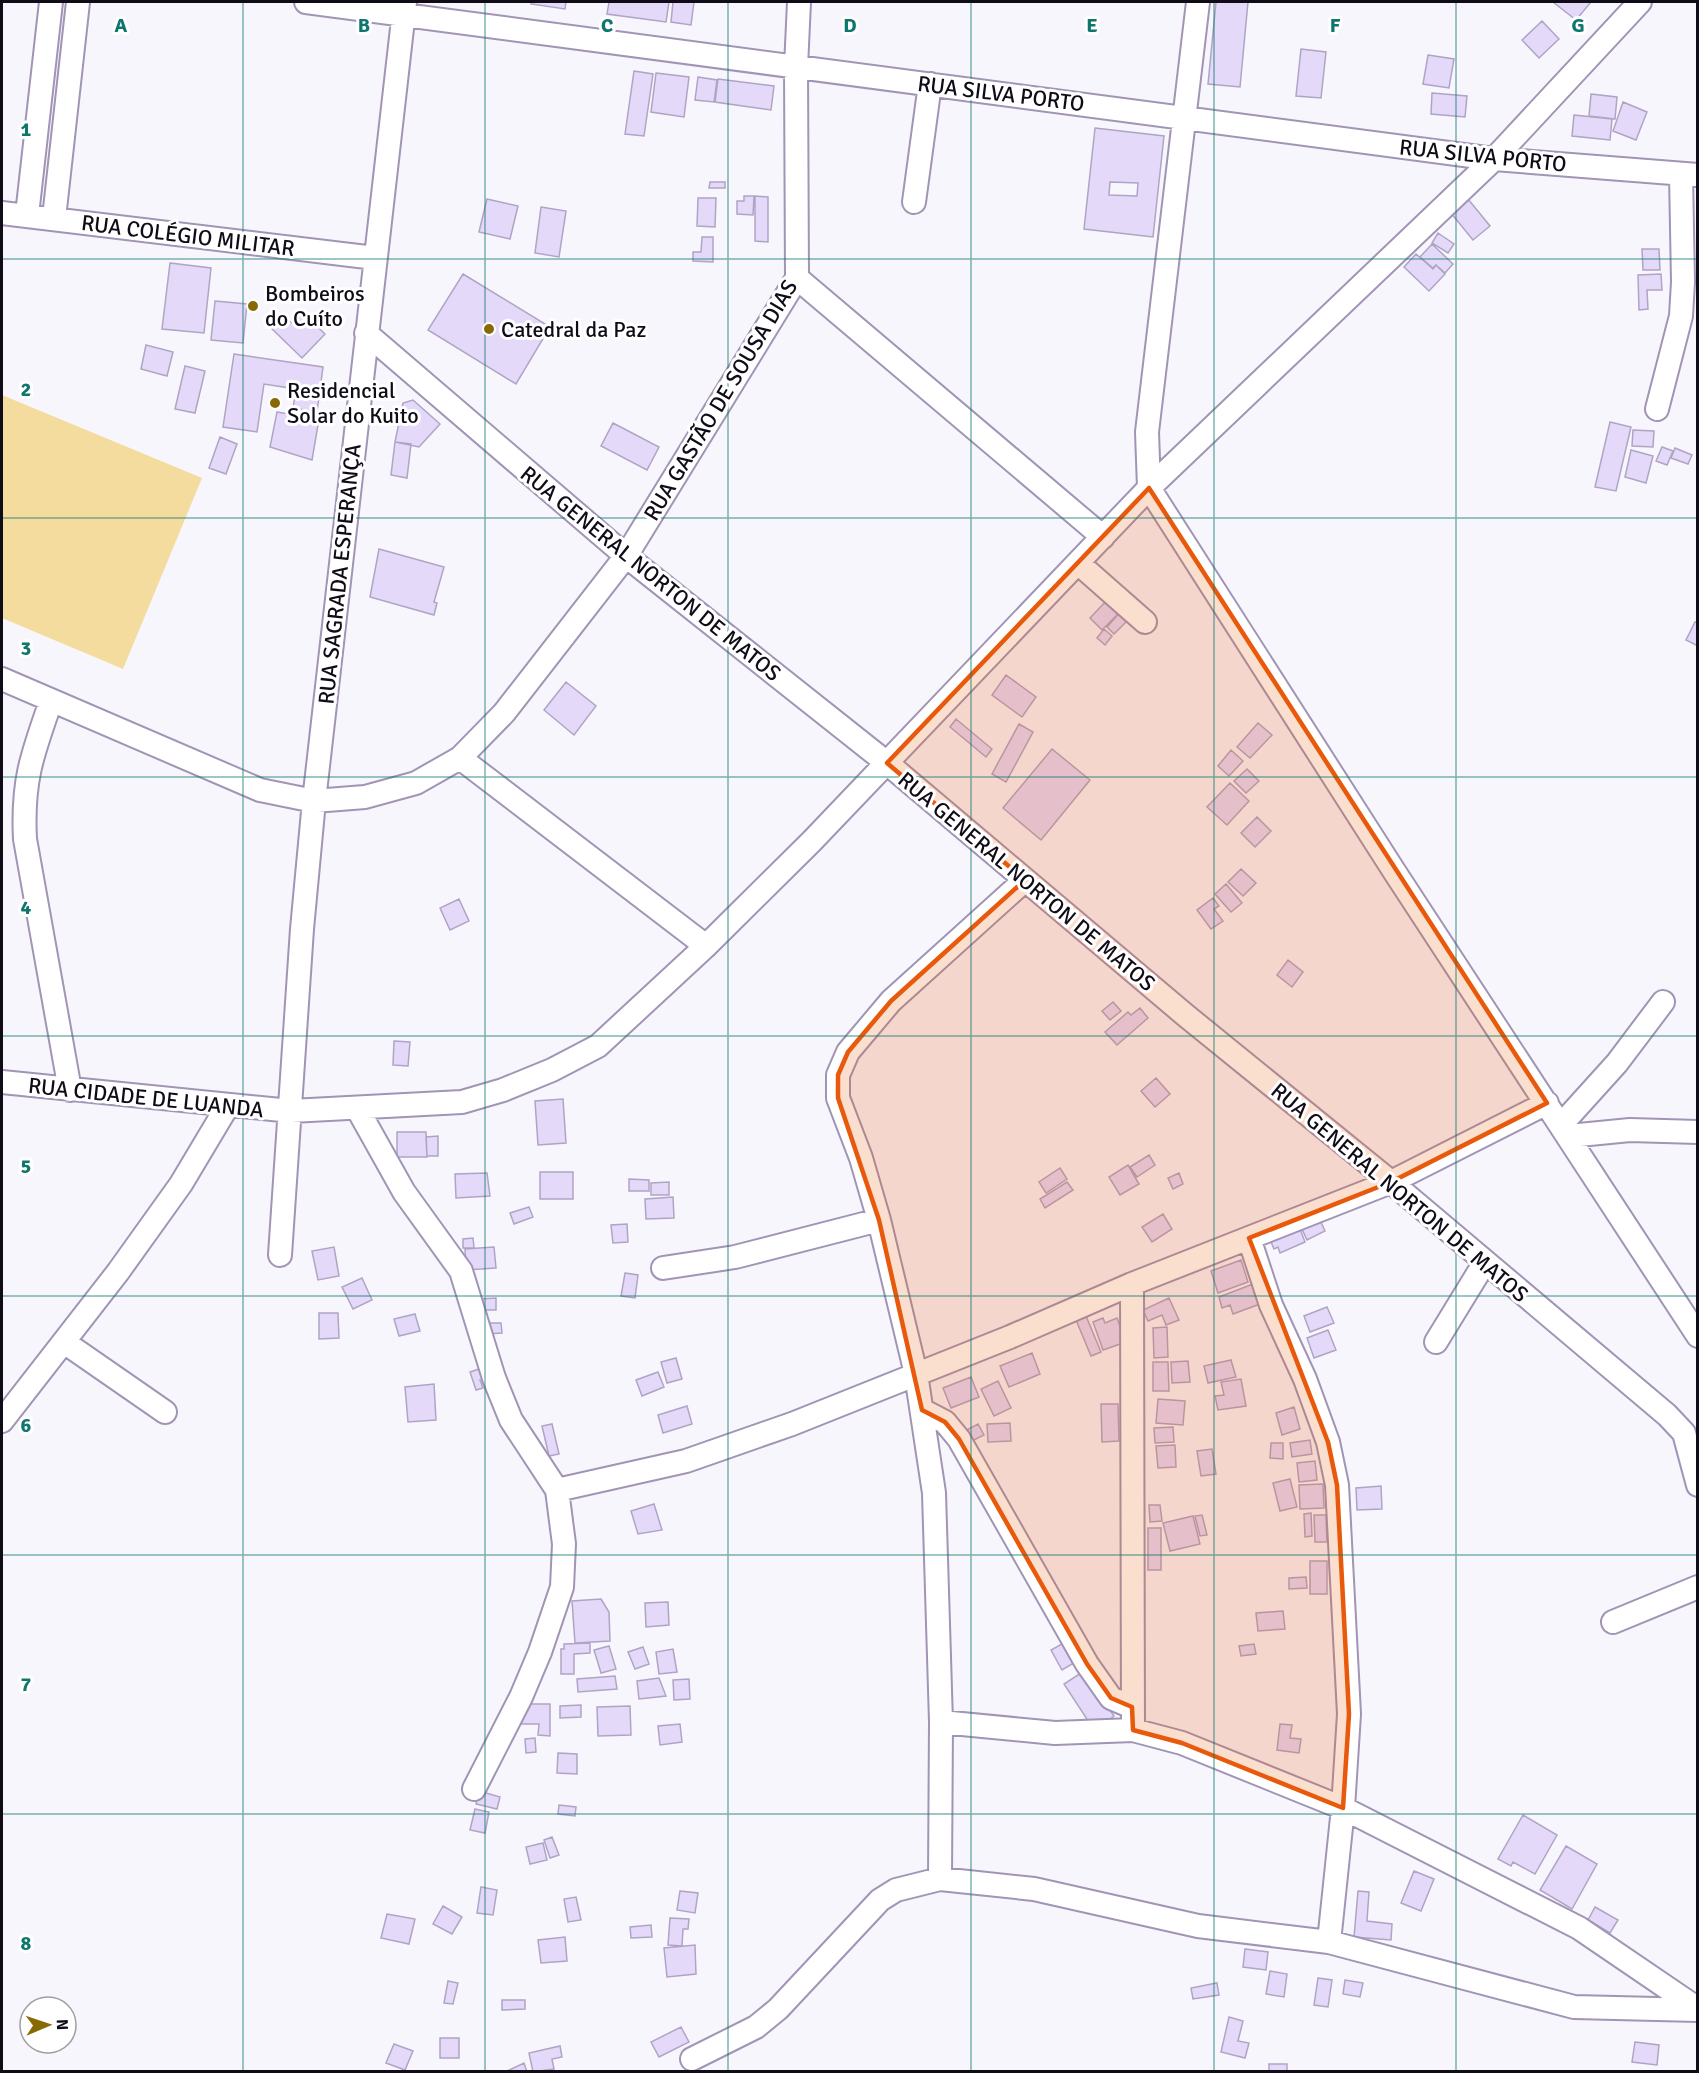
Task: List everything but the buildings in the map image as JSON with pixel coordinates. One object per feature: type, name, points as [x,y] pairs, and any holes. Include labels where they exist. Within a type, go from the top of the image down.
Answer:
[{"type":"street","points":[[27,215],[51,2]]},
{"type":"street","points":[[54,218],[78,2]]},
{"type":"street","name":"RUA SILVA PORTO","points":[[306,2],[404,7],[796,67],[1494,159],[1689,174]]},
{"type":"street","name":"RUA GASTÃO DE SOUSA DIAS","points":[[2,679],[260,790],[314,801],[365,796],[416,783],[460,758],[504,713],[626,556],[797,278],[796,67],[799,2]]},
{"type":"street","points":[[1198,2],[1147,432],[1149,488],[1394,871],[1698,1336]]},
{"type":"street","name":"RUA CIDADE DE LUANDA","points":[[2,1082],[227,1107],[291,1111],[462,1102],[552,1070],[598,1046],[706,946],[887,763],[1149,488],[1494,159],[1640,2]]},
{"type":"street","name":"RUA SAGRADA ESPERANÇA","points":[[280,1255],[302,929],[314,801],[404,7]]},
{"type":"street","points":[[914,202],[930,84]]},
{"type":"street","points":[[39,114],[65,117]]},
{"type":"street","points":[[1657,409],[1681,316],[1689,174]]},
{"type":"street","name":"RUA COLÉGIO MILITAR","points":[[2,213],[375,258]]},
{"type":"street","points":[[797,278],[1103,537]]},
{"type":"street","name":"RUA GENERAL NORTON DE MATOS","points":[[366,333],[626,556],[887,763],[1184,1014],[1391,1182],[1667,1415],[1691,1429]]},
{"type":"street","points":[[1078,563],[1145,622]]},
{"type":"street","points":[[51,701],[28,765],[23,802],[25,839],[70,1090]]},
{"type":"street","points":[[460,758],[706,946]]},
{"type":"street","points":[[940,1879],[941,1722],[934,1493],[916,1374],[879,1220],[861,1158],[838,1098],[838,1075],[848,1052],[891,1001],[1026,880]]},
{"type":"street","points":[[1565,1130],[1663,1002]]},
{"type":"street","points":[[557,1490],[686,1461],[792,1424],[1132,1284],[1391,1182],[1547,1103]]},
{"type":"street","points":[[2,1421],[118,1272],[181,1184],[227,1107]]},
{"type":"street","points":[[357,1108],[404,1192],[461,1271],[494,1378],[511,1420],[557,1490],[564,1544],[562,1587],[532,1670],[474,1789]]},
{"type":"street","points":[[1565,1130],[1698,1132]]},
{"type":"street","points":[[663,1268],[746,1255],[879,1220]]},
{"type":"street","points":[[1249,1238],[1271,1305],[1305,1379],[1328,1442],[1337,1485],[1349,1714],[1343,1808],[1329,1942]]},
{"type":"street","points":[[1436,1342],[1485,1262]]},
{"type":"street","points":[[1132,1284],[1133,1730]]},
{"type":"street","points":[[64,1342],[165,1412]]},
{"type":"street","points":[[922,1410],[945,1422],[959,1439],[1087,1664],[1111,1698],[1132,1707]]},
{"type":"street","points":[[1691,1429],[1698,1485]]},
{"type":"street","points":[[1613,1622],[1698,1587]]},
{"type":"street","points":[[941,1722],[1055,1733],[1133,1730],[1182,1743],[1343,1808],[1579,1928],[1698,2009]]},
{"type":"street","points":[[692,2059],[756,2027],[778,2009],[880,1900],[896,1890],[940,1879],[1034,1889],[1198,1926],[1329,1942],[1574,2007],[1698,2009]]},
{"type":"highlighted area","points":[[1149,488],[1547,1103],[1391,1182],[1249,1238],[1328,1442],[1337,1485],[1349,1714],[1343,1808],[1182,1743],[1133,1730],[1132,1707],[1111,1698],[1087,1664],[959,1439],[945,1422],[922,1410],[879,1220],[838,1098],[838,1075],[848,1052],[891,1001],[1025,880],[887,763]]},
{"type":"shaded area","points":[[2,395],[202,478],[123,669],[2,618]]},
{"type":"place","name":"Bombeiros do Cuíto","points":[[253,306]]},
{"type":"place","name":"Catedral da Paz","points":[[489,329]]},
{"type":"place","name":"Residencial Solar do Kuito","points":[[275,403]]}]
